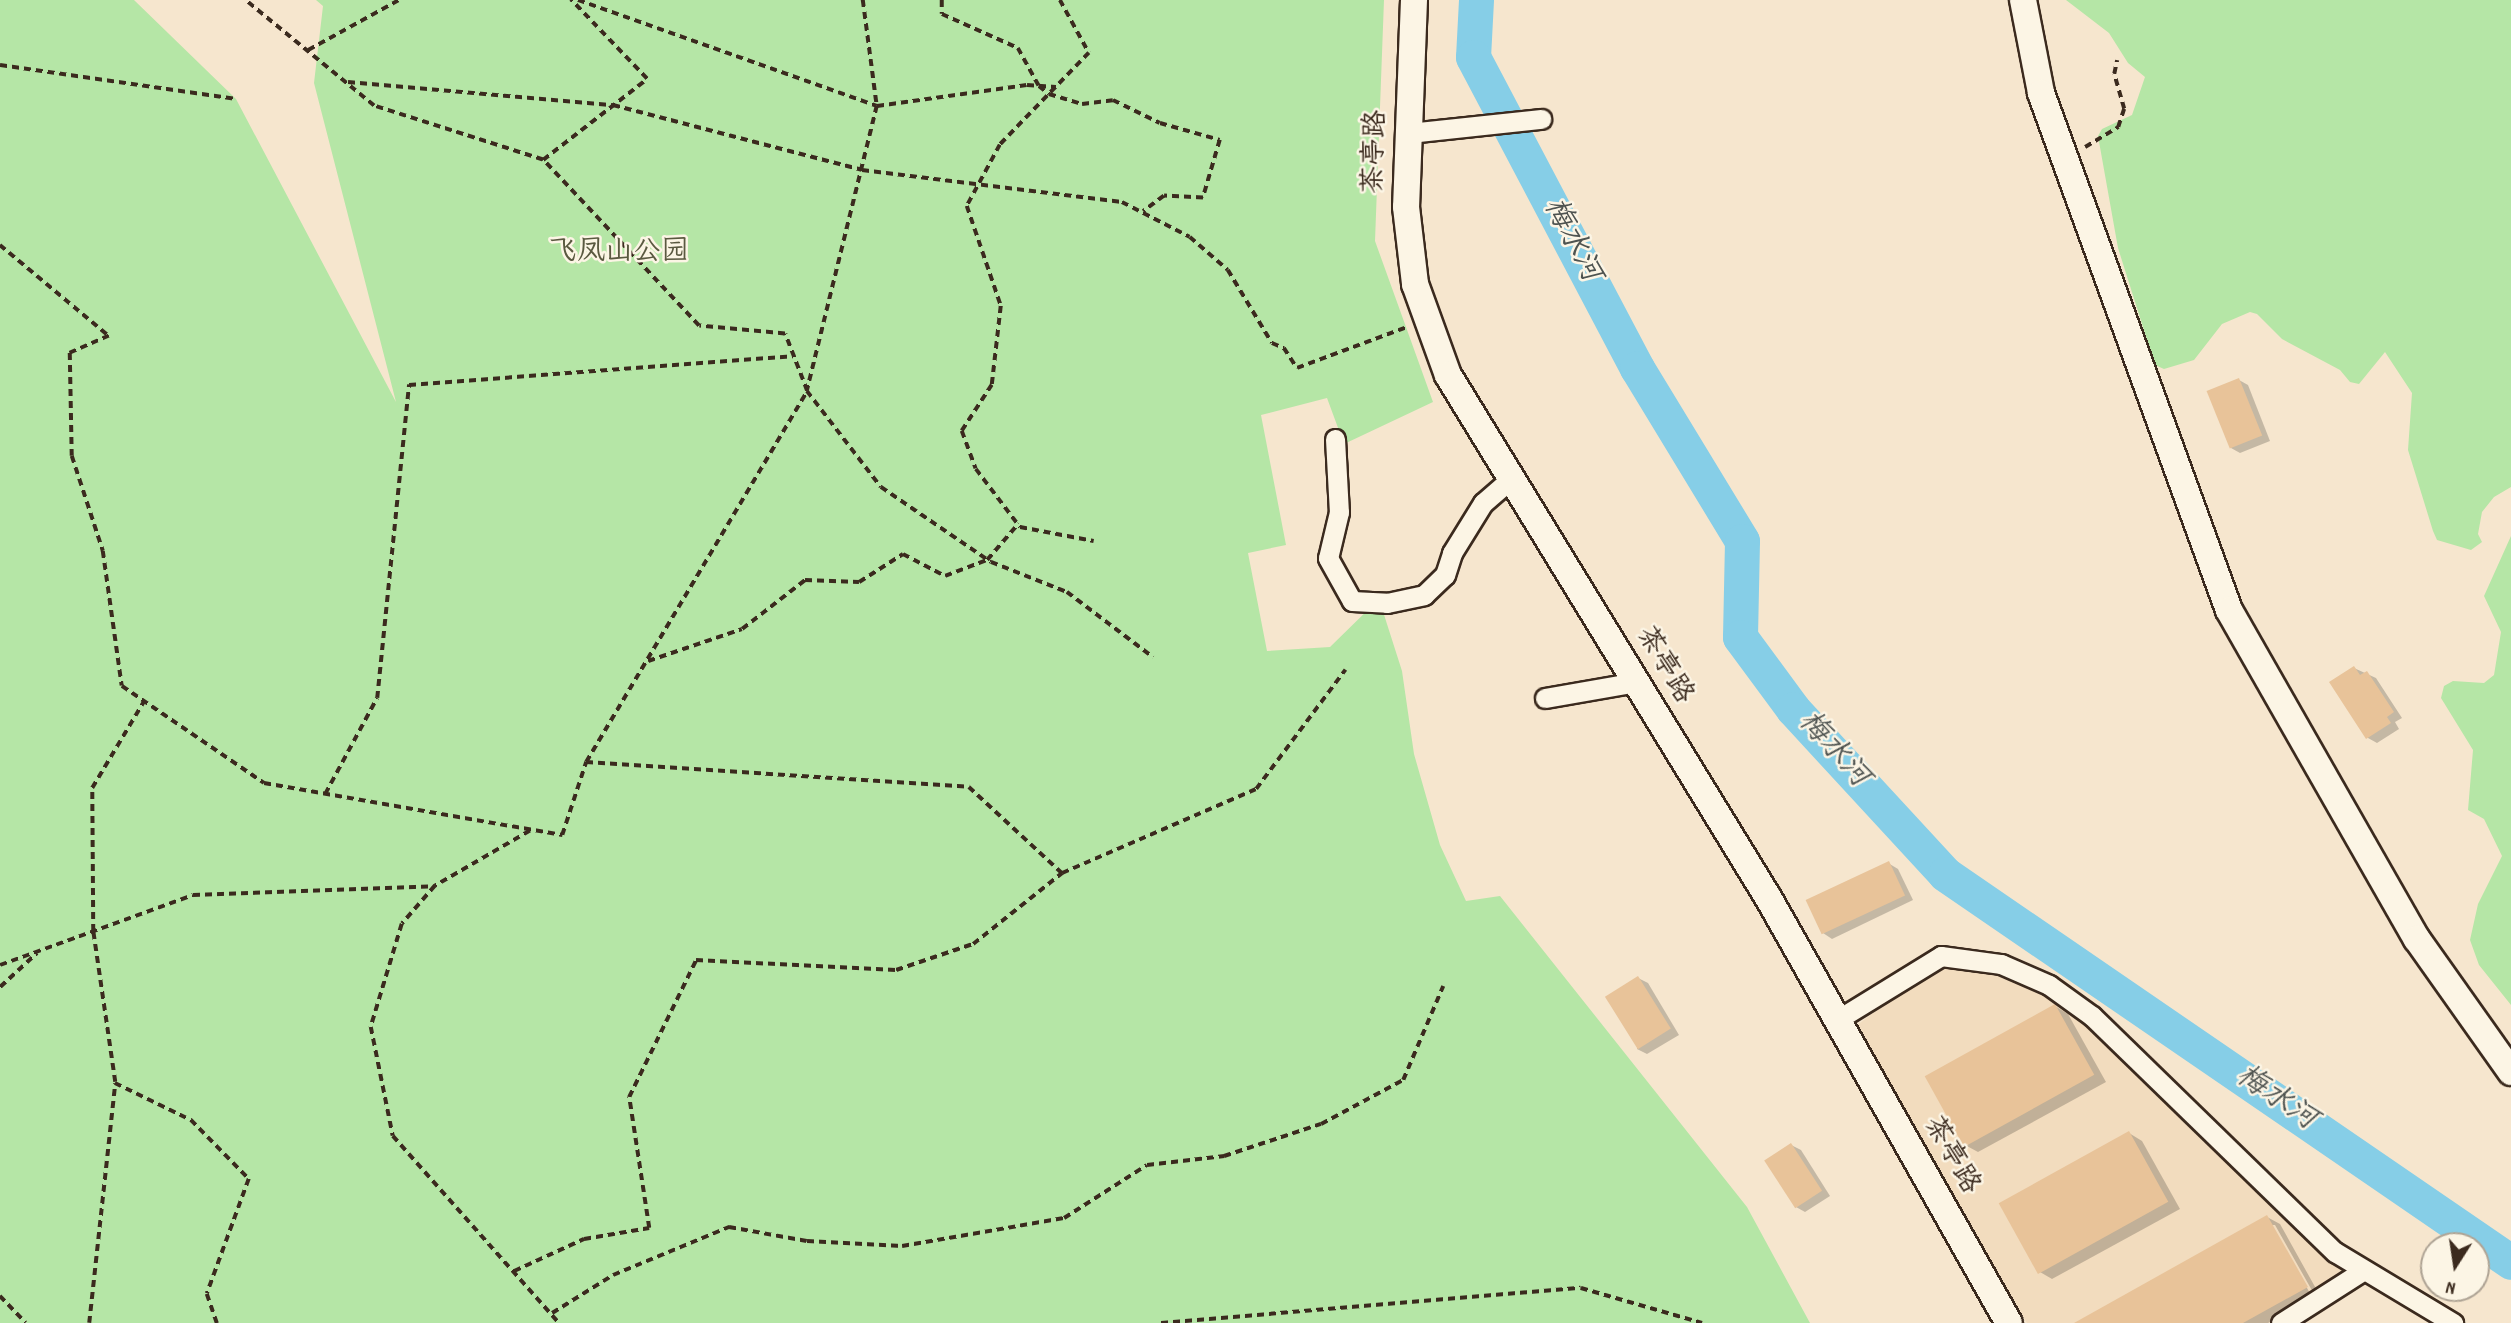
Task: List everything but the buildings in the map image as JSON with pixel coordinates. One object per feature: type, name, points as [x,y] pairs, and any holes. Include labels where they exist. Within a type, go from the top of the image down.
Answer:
[{"type":"street","name":"茶亭路","points":[[1414,0],[1406,206],[1415,284],[1448,375],[1637,682],[1837,1020],[2009,1323]]},
{"type":"street","points":[[2023,0],[2041,93],[2229,610],[2417,939],[2511,1072]]},
{"type":"street","points":[[1409,133],[1541,119]]},
{"type":"street","points":[[1335,439],[1339,512],[1328,558],[1352,601],[1387,603],[1424,595],[1445,575],[1452,553],[1483,503],[1511,479]]},
{"type":"street","points":[[1545,698],[1637,682]]},
{"type":"street","points":[[1837,1020],[1941,956],[2001,964],[2049,985],[2092,1016],[2335,1252],[2453,1323]]},
{"type":"street","points":[[2281,1323],[2364,1270]]},
{"type":"path","points":[[244,0],[374,106],[543,160],[699,326],[785,334],[807,391],[881,487],[987,560],[1068,593],[1153,657]]},
{"type":"path","points":[[308,50],[399,0]]},
{"type":"path","points":[[543,160],[647,79],[571,0]]},
{"type":"path","points":[[578,0],[877,106],[1039,86],[1056,87]]},
{"type":"path","points":[[0,246],[109,336],[70,353],[72,456],[103,551],[122,686],[264,783],[562,835],[586,762],[807,391],[877,106],[863,0]]},
{"type":"path","points":[[942,0],[942,13],[1018,48],[1039,86],[1049,94],[1082,104],[1113,100],[1160,123],[1220,141],[1203,198],[1164,196],[1143,212]]},
{"type":"path","points":[[1060,0],[1088,53],[1000,145],[967,206],[1001,306],[992,384],[962,431],[976,469],[1018,524],[1094,541]]},
{"type":"path","points":[[2065,159],[2118,127],[2124,109],[2114,74],[2117,60]]},
{"type":"path","points":[[0,65],[236,99]]},
{"type":"path","points":[[346,82],[613,105],[862,170],[1094,197],[1143,212],[1190,237],[1228,270],[1272,343],[1284,348],[1297,368],[1406,327]]},
{"type":"path","points":[[324,794],[377,698],[409,385],[793,356]]},
{"type":"path","points":[[647,662],[742,629],[805,580],[859,582],[903,554],[945,576],[987,560],[1018,524]]},
{"type":"path","points":[[514,1271],[584,1239],[649,1228],[629,1097],[696,960],[896,970],[973,944],[1062,873],[1256,789],[1345,670]]},
{"type":"path","points":[[89,1323],[115,1083],[93,932],[92,788],[144,701]]},
{"type":"path","points":[[586,762],[970,786],[1062,873]]},
{"type":"path","points":[[532,830],[435,886],[402,924],[371,1027],[393,1136],[559,1323]]},
{"type":"path","points":[[0,965],[193,895],[435,886]]},
{"type":"path","points":[[0,987],[41,950]]},
{"type":"path","points":[[552,1313],[613,1275],[729,1227],[807,1241],[902,1246],[1065,1218],[1147,1165],[1224,1156],[1309,1128],[1403,1080],[1443,986]]},
{"type":"path","points":[[115,1083],[191,1120],[249,1179],[207,1294],[217,1323]]},
{"type":"path","points":[[1161,1323],[1581,1287],[1702,1323]]},
{"type":"path","points":[[0,1296],[26,1323]]},
{"type":"shaded area","points":[[1944,959],[2001,968],[2042,986],[2121,1053],[2349,1272],[2269,1323],[2027,1323],[1852,1029]]},
{"type":"green space","name":"飞凤山公园","points":[[0,0],[134,0],[236,99],[396,402],[314,83],[323,6],[316,0],[1384,0],[1375,241],[1433,402],[1344,444],[1327,398],[1261,415],[1286,545],[1248,553],[1267,651],[1330,647],[1379,599],[1402,671],[1414,754],[1440,845],[1466,901],[1500,896],[1747,1207],[1810,1323],[0,1323]]},
{"type":"green space","points":[[2066,0],[2511,0],[2511,487],[2494,497],[2482,512],[2478,534],[2482,542],[2471,550],[2437,540],[2408,450],[2412,393],[2385,352],[2359,384],[2350,382],[2340,370],[2282,339],[2257,314],[2250,312],[2222,324],[2194,360],[2164,369],[2155,365],[2118,248],[2098,136],[2102,129],[2132,115],[2145,77],[2128,63],[2109,33]]},
{"type":"green space","points":[[2511,536],[2511,1005],[2479,965],[2470,940],[2478,904],[2502,856],[2484,819],[2468,810],[2473,750],[2441,698],[2444,686],[2453,681],[2484,683],[2494,675],[2501,632],[2484,596]]},
{"type":"waterway","name":"梅水河","points":[[1476,0],[1473,57],[1637,368],[1742,541],[1740,637],[1793,709],[1945,874],[2511,1262]]}]
